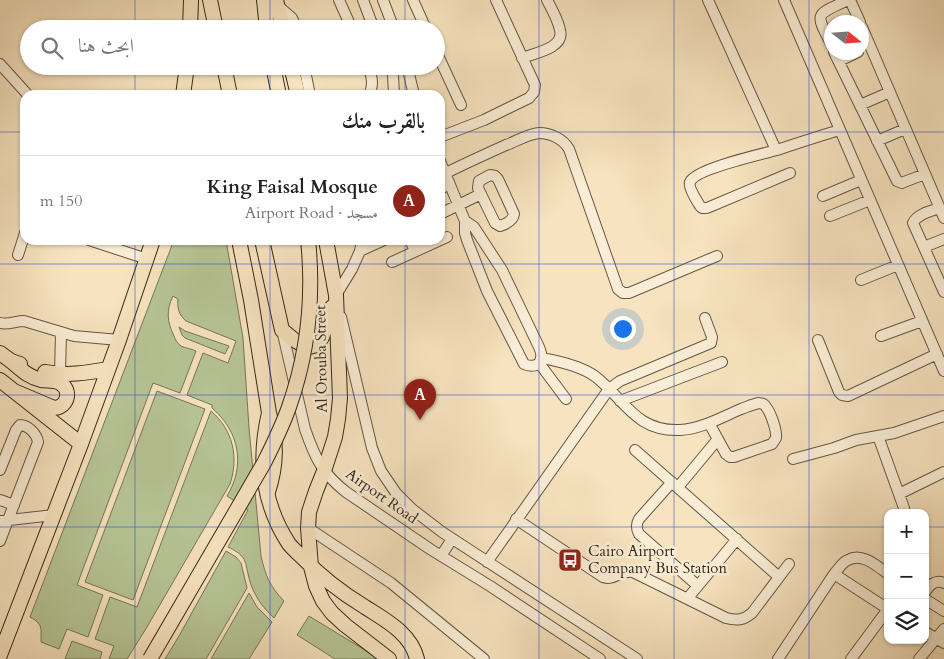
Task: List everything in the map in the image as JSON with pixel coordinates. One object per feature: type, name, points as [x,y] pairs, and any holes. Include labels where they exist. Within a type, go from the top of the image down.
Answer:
[{"type":"main road","points":[[190,20],[191,0]]},
{"type":"main road","points":[[210,0],[214,20]]},
{"type":"main road","points":[[264,0],[266,20]]},
{"type":"main road","points":[[277,3],[281,20]]},
{"type":"main road","points":[[184,90],[186,75]]},
{"type":"main road","points":[[226,75],[229,90]]},
{"type":"main road","points":[[275,75],[278,90]]},
{"type":"main road","points":[[296,75],[305,90]]},
{"type":"main road","points":[[0,655],[81,444],[151,245]]},
{"type":"main road","points":[[240,245],[269,412],[264,440],[264,482],[274,516],[290,545],[311,567],[345,593],[393,625],[404,635],[418,658]]},
{"type":"main road","name":"Airport Road","points":[[263,245],[282,330]]},
{"type":"main road","points":[[150,659],[264,463],[289,408],[305,350],[309,320],[311,290],[308,245]]},
{"type":"main road","name":"Airport Road","points":[[327,245],[336,295]]},
{"type":"main road","points":[[282,330],[303,345],[317,345],[322,337],[336,295]]},
{"type":"main road","name":"Al Orouba Street","points":[[336,295],[340,398],[335,437],[310,505],[308,528],[311,567],[316,586],[323,601],[332,613],[389,659]]},
{"type":"main road","points":[[6,357],[32,369],[60,374],[76,374],[108,369]]},
{"type":"main road","points":[[6,357],[30,377],[60,383],[65,387],[67,395],[63,405],[59,408],[54,408],[14,391]]},
{"type":"main road","points":[[0,380],[81,444]]},
{"type":"street","points":[[339,0],[348,20]]},
{"type":"street","points":[[363,0],[371,20]]},
{"type":"street","points":[[383,0],[391,20]]},
{"type":"street","points":[[413,0],[422,20]]},
{"type":"street","points":[[445,135],[484,120],[529,98],[534,92],[535,85],[496,0]]},
{"type":"street","points":[[522,58],[554,46],[559,42],[561,30],[548,0]]},
{"type":"street","points":[[708,0],[776,150]]},
{"type":"street","points":[[784,0],[944,371]]},
{"type":"street","points":[[824,30],[820,22],[820,16],[823,12],[849,0],[856,15]]},
{"type":"street","points":[[277,3],[293,20]]},
{"type":"street","points":[[869,59],[890,92],[942,213],[917,217],[914,220],[914,225],[944,292]]},
{"type":"street","points":[[838,60],[897,181],[902,183],[925,174]]},
{"type":"street","points":[[0,64],[23,90]]},
{"type":"street","points":[[445,70],[461,105]]},
{"type":"street","points":[[305,75],[307,90]]},
{"type":"street","points":[[370,75],[371,90]]},
{"type":"street","points":[[393,75],[394,90]]},
{"type":"street","points":[[409,75],[413,90]]},
{"type":"street","points":[[860,105],[890,92]]},
{"type":"street","points":[[877,141],[906,129]]},
{"type":"street","points":[[790,173],[707,208],[700,206],[690,186],[693,178],[703,172],[840,130]]},
{"type":"street","points":[[445,181],[447,178],[484,154],[531,135],[541,133],[550,135],[559,138],[569,148],[618,288],[623,293],[629,293],[717,256]]},
{"type":"street","points":[[445,173],[465,221],[465,233],[487,291],[524,364],[529,367],[534,366],[540,360]]},
{"type":"street","points":[[490,175],[495,176],[513,211],[512,219],[502,226],[496,225],[481,194],[478,186],[480,181],[490,175]]},
{"type":"street","points":[[823,196],[861,180]]},
{"type":"street","points":[[445,212],[481,194]]},
{"type":"street","points":[[830,216],[870,200]]},
{"type":"street","points":[[465,221],[474,227],[507,280],[538,345],[540,360],[566,399]]},
{"type":"street","points":[[924,247],[944,239]]},
{"type":"street","points":[[18,255],[21,245]]},
{"type":"street","points":[[104,245],[147,259]]},
{"type":"street","points":[[336,295],[352,269],[361,245]]},
{"type":"street","points":[[360,251],[373,245]]},
{"type":"street","points":[[412,245],[415,252]]},
{"type":"street","points":[[392,262],[430,245]]},
{"type":"street","points":[[479,269],[496,262]]},
{"type":"street","points":[[861,280],[898,265]]},
{"type":"street","name":"Airport Road","points":[[336,295],[372,448],[381,471],[396,493],[429,523],[452,539],[637,659]]},
{"type":"street","points":[[487,562],[609,389],[620,381],[711,343],[712,337],[704,318]]},
{"type":"street","points":[[0,324],[24,320],[61,333],[83,338],[119,340]]},
{"type":"street","points":[[881,336],[922,321]]},
{"type":"street","name":"Airport Road","points":[[282,330],[305,429],[317,459],[324,471],[334,482],[441,556],[600,659]]},
{"type":"street","points":[[60,374],[61,333]]},
{"type":"street","points":[[818,340],[839,392],[845,396],[937,354]]},
{"type":"street","points":[[540,360],[562,362],[595,376],[645,423],[660,429],[682,430],[697,427],[759,403],[763,404],[767,409],[777,435],[772,444],[732,457],[726,454],[709,423]]},
{"type":"street","points":[[620,401],[722,362]]},
{"type":"street","points":[[793,459],[856,440],[894,433],[944,416]]},
{"type":"street","points":[[0,470],[16,430],[20,425],[24,425],[37,436],[38,442],[14,505],[4,520],[0,541]]},
{"type":"street","points":[[878,436],[904,508]]},
{"type":"street","points":[[698,586],[639,534],[637,524],[639,519],[675,485],[718,439]]},
{"type":"street","points":[[636,450],[779,577]]},
{"type":"street","points":[[899,494],[944,472]]},
{"type":"street","points":[[0,500],[14,505]]},
{"type":"street","points":[[4,520],[54,514]]},
{"type":"street","points":[[516,519],[603,577],[610,578],[625,571],[633,572],[733,620],[741,620],[752,613],[789,564]]},
{"type":"street","points":[[308,528],[391,583],[484,659]]},
{"type":"street","points":[[441,556],[452,539]]},
{"type":"street","points":[[687,599],[737,539]]},
{"type":"street","points":[[782,657],[842,564],[854,558],[862,558],[884,571]]},
{"type":"street","points":[[490,586],[501,571]]},
{"type":"street","points":[[834,574],[884,606]]},
{"type":"street","points":[[929,587],[932,583],[938,581],[944,583]]},
{"type":"street","points":[[929,602],[944,611]]},
{"type":"street","points":[[851,659],[884,614]]},
{"type":"street","points":[[919,659],[940,641],[944,629]]},
{"type":"street","points":[[929,634],[940,641]]},
{"type":"green space","points":[[172,245],[227,245],[243,338],[261,556],[269,580],[284,601],[274,618],[256,595],[244,559],[239,553],[228,547],[248,510],[227,496],[236,472],[238,461],[237,449],[228,427],[212,408],[212,405],[187,395],[203,353],[228,363],[236,341],[186,321],[179,311],[178,299],[173,296],[168,311],[169,321],[176,341],[181,346],[196,351],[180,393],[153,383],[77,585],[103,595],[88,637],[67,629],[59,649],[41,642],[39,624],[30,617]]},
{"type":"green space","points":[[179,327],[185,331],[229,346],[225,354],[185,338]]},
{"type":"green space","points":[[157,391],[205,409],[133,600],[85,582]]},
{"type":"green space","points":[[211,411],[225,427],[232,444],[234,464],[230,484],[127,659],[109,659],[114,646],[95,639],[110,597],[137,607]]},
{"type":"green space","points":[[226,551],[236,557],[241,563],[247,588],[206,659],[165,659],[179,636]]},
{"type":"green space","points":[[249,593],[257,607],[272,622],[249,659],[211,659]]},
{"type":"green space","points":[[309,616],[378,659],[335,659],[297,635]]},
{"type":"green space","points":[[72,641],[102,652],[100,659],[65,659]]},
{"type":"place","name":"King Faisal Mosque","points":[[420,420]]},
{"type":"place","name":"Cairo Airport Company Bus Station","points":[[570,560]]}]
